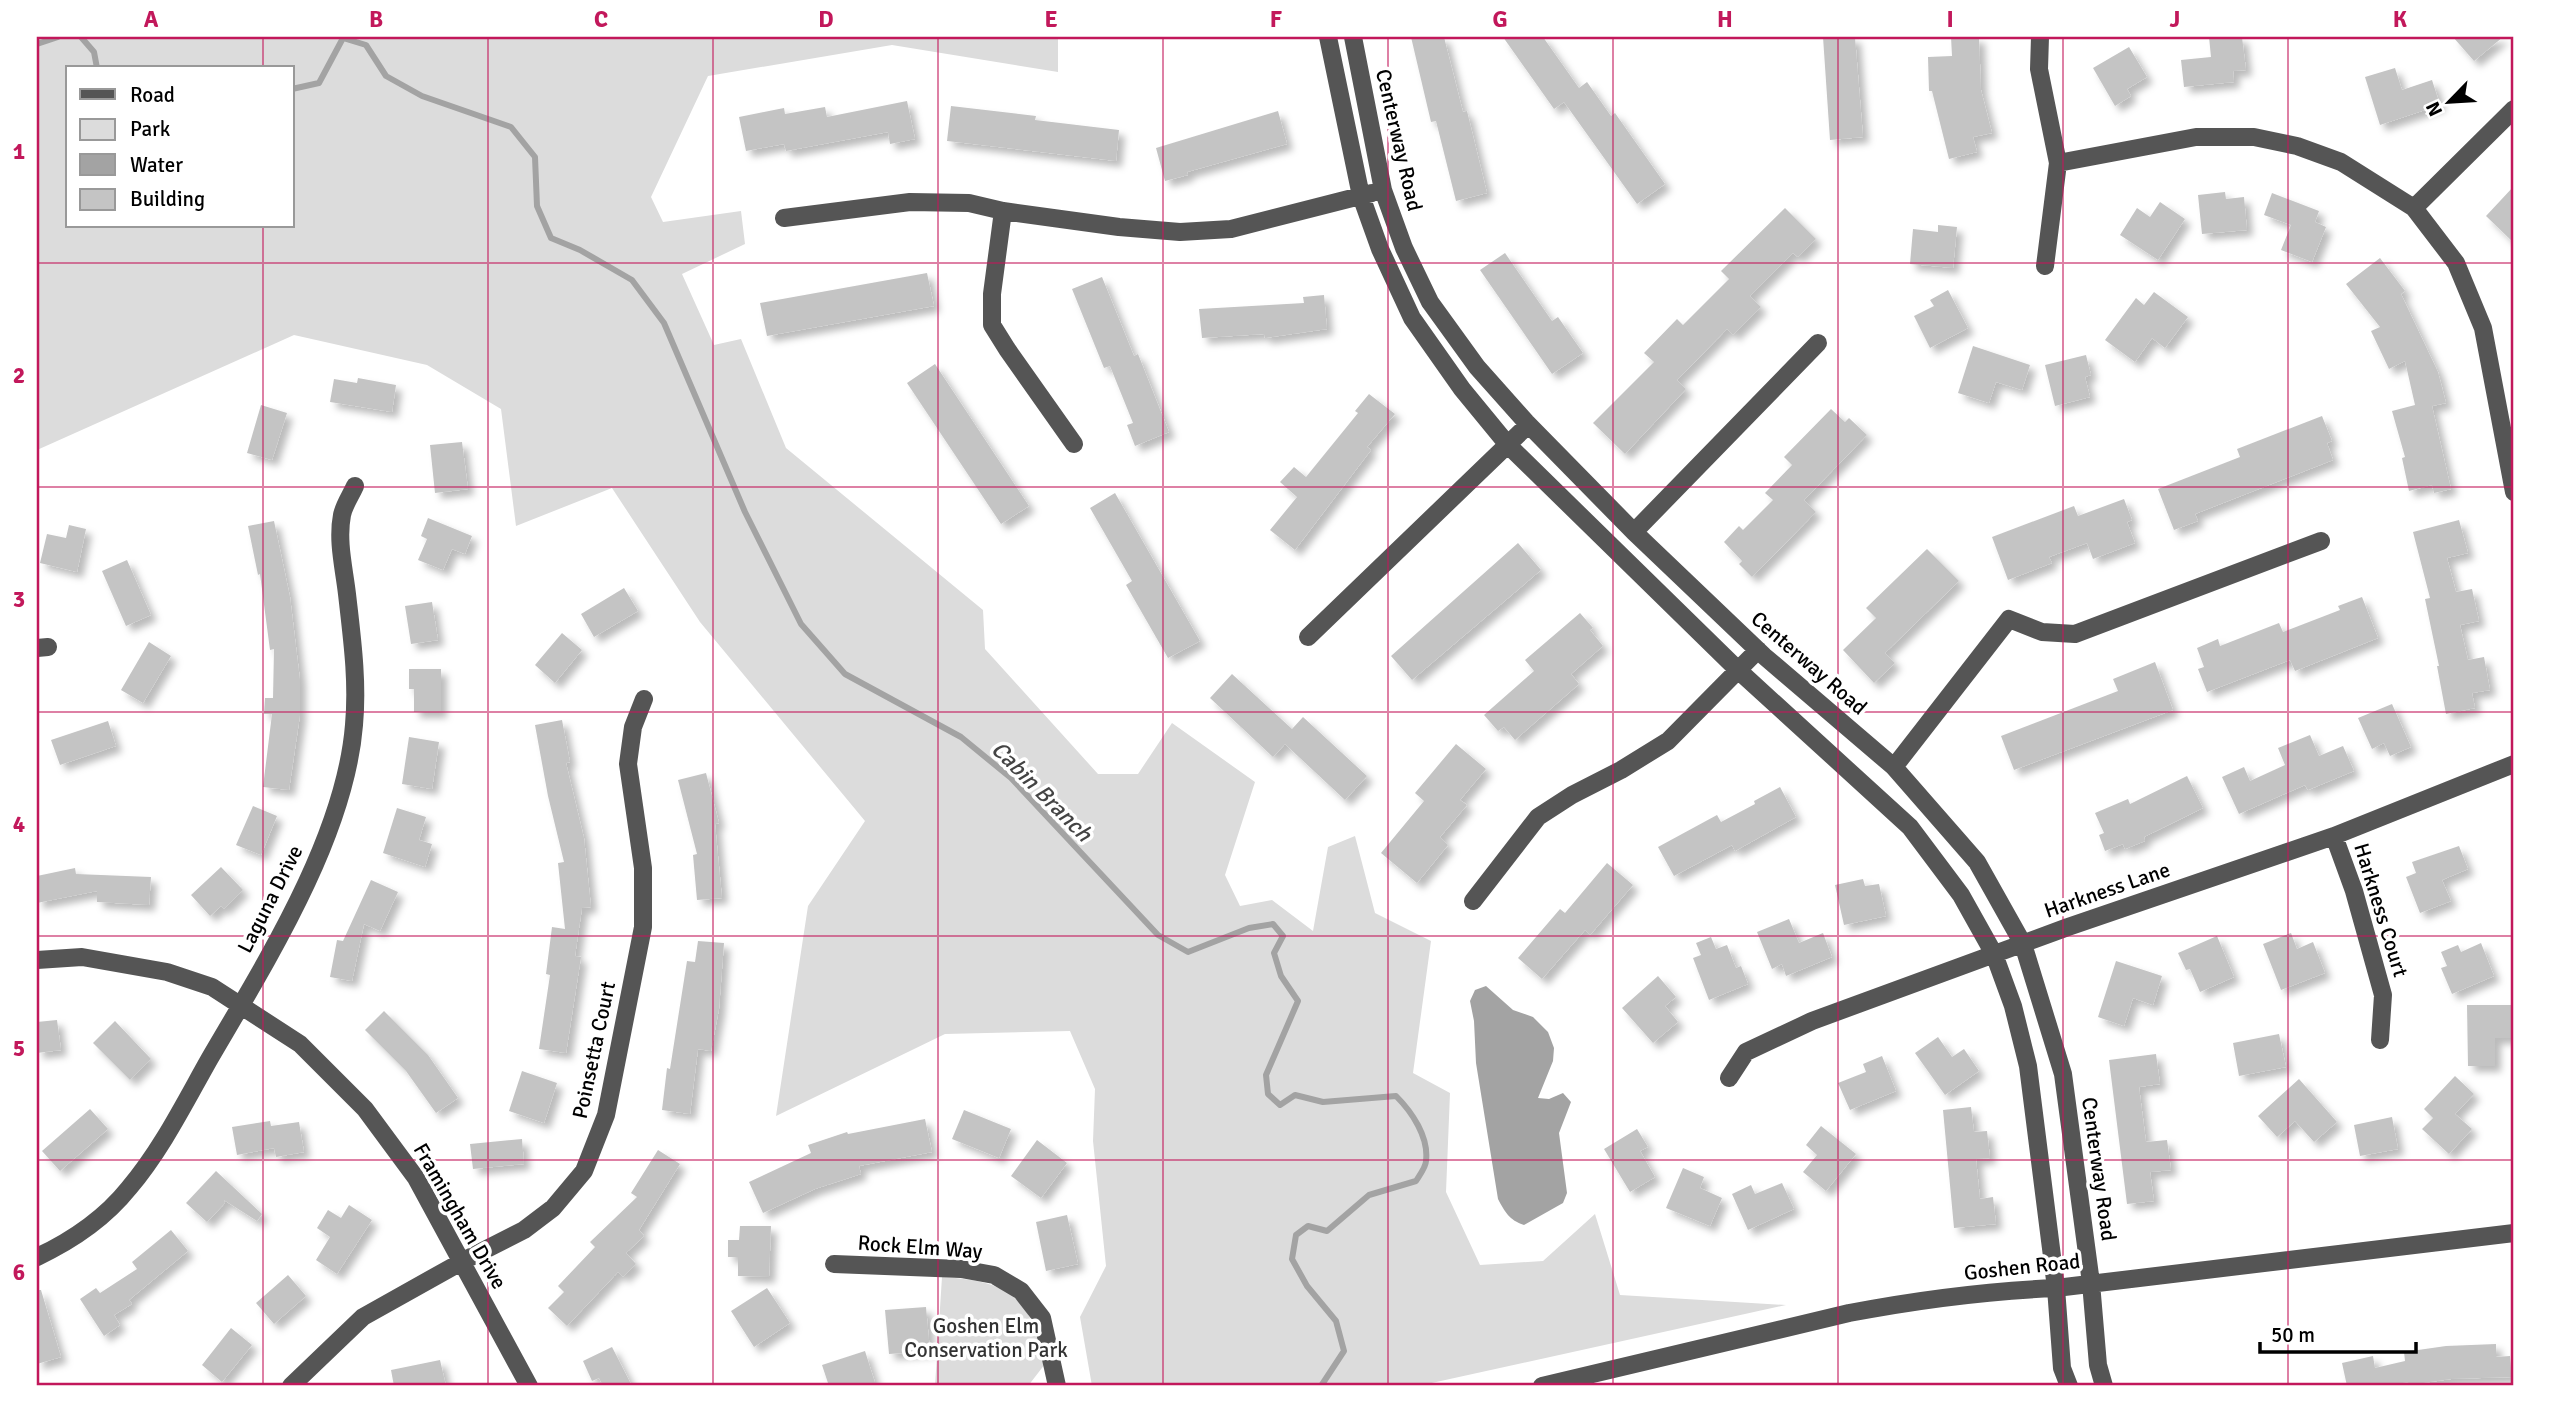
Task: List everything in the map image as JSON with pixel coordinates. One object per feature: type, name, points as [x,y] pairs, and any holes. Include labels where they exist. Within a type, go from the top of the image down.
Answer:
[{"type":"street","points":[[1328,37],[1361,196],[1380,249],[1412,318],[1462,389],[1507,444],[1738,670],[1910,827],[1961,895],[1994,954],[2013,1006],[2028,1066],[2056,1288],[2062,1368],[2069,1386]]},
{"type":"street","name":"Centerway Road","points":[[1353,37],[1383,190],[1404,248],[1430,302],[1476,367],[1528,425],[1634,532],[1758,650],[1894,766],[1977,862],[2023,944],[2063,1074],[2091,1283],[2098,1365],[2104,1386]]},
{"type":"street","points":[[2040,37],[2039,69],[2058,163],[2045,267]]},
{"type":"street","points":[[2414,208],[2514,109]]},
{"type":"street","points":[[2058,163],[2196,137],[2254,137],[2297,146],[2341,162],[2414,208],[2456,264],[2483,328],[2514,492]]},
{"type":"street","points":[[784,218],[910,202],[969,203],[1003,211],[1119,227],[1180,232],[1231,229],[1383,190]]},
{"type":"street","points":[[1003,211],[992,294],[992,325],[1074,444]]},
{"type":"street","points":[[1634,532],[1818,343]]},
{"type":"street","points":[[1308,637],[1528,425]]},
{"type":"street","name":"Laguna Drive","points":[[37,1257],[56,1248],[96,1221],[128,1190],[154,1155],[241,1005],[314,869],[345,780],[354,727],[356,670],[340,538],[342,512],[355,486]]},
{"type":"street","points":[[1894,766],[2009,619],[2042,632],[2075,634],[2321,541]]},
{"type":"street","points":[[1473,901],[1538,817],[1668,741],[1758,650]]},
{"type":"street","name":"Poinsetta Court","points":[[291,1386],[363,1317],[524,1230],[553,1208],[584,1171],[606,1115],[643,927],[643,868],[628,764],[632,727],[644,699]]},
{"type":"street","name":"Harkness Lane","points":[[1729,1078],[1746,1052],[1782,1034],[2068,927],[2334,836],[2514,764]]},
{"type":"street","name":"Harkness Court","points":[[2334,836],[2354,891],[2383,995],[2379,1040]]},
{"type":"street","name":"Framingham Drive","points":[[37,960],[82,957],[167,972],[212,987],[300,1044],[365,1109],[416,1178],[529,1386]]},
{"type":"street","name":"Goshen Road","points":[[1542,1386],[1849,1313],[1898,1304],[2056,1288],[2514,1233]]},
{"type":"street","name":"Rock Elm Way","points":[[834,1264],[961,1269],[994,1275],[1021,1291],[1042,1318],[1057,1386]]},
{"type":"green space","points":[[37,37],[1058,37],[1058,72],[892,45],[708,76],[651,197],[663,222],[741,211],[745,244],[682,274],[714,345],[741,339],[786,448],[983,610],[985,649],[1098,774],[1138,774],[1172,723],[1255,782],[1225,875],[1240,906],[1272,900],[1313,931],[1328,847],[1355,836],[1375,913],[1431,941],[1413,1073],[1450,1093],[1446,1192],[1480,1265],[1543,1261],[1595,1214],[1620,1295],[1786,1305],[1418,1386],[1092,1386],[1080,1317],[1106,1266],[1093,1141],[1095,1089],[1070,1031],[945,1034],[776,1116],[808,906],[865,821],[700,622],[612,488],[516,526],[501,409],[427,365],[294,335],[37,450]]},
{"type":"green space","name":"Goshen Elm Conservation Park","points":[[942,1277],[965,1279],[1000,1289],[1024,1308],[1039,1341],[1045,1364],[1028,1386],[935,1386]]},
{"type":"water","points":[[1486,986],[1513,1010],[1533,1017],[1548,1032],[1554,1048],[1553,1061],[1538,1098],[1549,1099],[1563,1093],[1571,1102],[1559,1133],[1567,1193],[1563,1203],[1524,1225],[1508,1215],[1498,1199],[1476,1063],[1470,1001],[1475,990]]},
{"type":"building","points":[[1411,37],[1444,37],[1463,112],[1467,111],[1487,193],[1456,201],[1436,121],[1431,122]]},
{"type":"building","points":[[1503,37],[1543,37],[1579,88],[1587,82],[1611,116],[1615,113],[1665,184],[1637,204],[1564,102],[1554,109]]},
{"type":"building","points":[[1823,37],[1855,37],[1863,137],[1830,140]]},
{"type":"building","points":[[1951,37],[1979,37],[1981,90],[1992,133],[1973,137],[1977,152],[1949,159],[1932,91],[1929,91],[1928,57],[1952,56]]},
{"type":"building","points":[[2209,37],[2242,37],[2246,70],[2233,71],[2234,82],[2184,87],[2181,60],[2211,57]]},
{"type":"building","points":[[2453,37],[2503,37],[2474,61]]},
{"type":"building","points":[[2129,47],[2147,77],[2127,89],[2131,96],[2115,106],[2093,68]]},
{"type":"building","points":[[2395,68],[2402,90],[2432,80],[2440,105],[2380,125],[2365,77]]},
{"type":"building","points":[[907,101],[915,139],[890,144],[888,132],[786,151],[784,144],[746,151],[739,117],[784,108],[785,114],[825,107],[827,117]]},
{"type":"building","points":[[951,106],[1036,116],[1035,120],[1119,130],[1116,161],[947,141]]},
{"type":"building","points":[[1278,111],[1287,144],[1187,172],[1188,175],[1165,181],[1156,148]]},
{"type":"building","points":[[2514,186],[2514,243],[2486,216]]},
{"type":"building","points":[[2225,192],[2226,199],[2244,197],[2247,230],[2202,234],[2198,195]]},
{"type":"building","points":[[2272,193],[2319,211],[2315,222],[2326,227],[2312,262],[2281,250],[2291,225],[2264,215]]},
{"type":"building","points":[[2160,202],[2185,219],[2158,260],[2120,235],[2137,208],[2150,217]]},
{"type":"building","points":[[1785,208],[1816,239],[1798,257],[1793,253],[1750,296],[1761,307],[1733,335],[1727,329],[1677,380],[1686,389],[1625,454],[1593,423],[1654,362],[1644,353],[1677,319],[1683,325],[1729,279],[1721,271]]},
{"type":"building","points":[[1938,225],[1957,227],[1953,268],[1910,264],[1913,229],[1938,232]]},
{"type":"building","points":[[1505,253],[1552,321],[1558,317],[1583,353],[1552,374],[1480,270]]},
{"type":"building","points":[[2380,258],[2405,291],[2401,294],[2438,372],[2446,403],[2432,406],[2451,489],[2434,493],[2432,485],[2409,491],[2402,458],[2405,457],[2392,411],[2415,405],[2405,361],[2389,369],[2371,331],[2380,327],[2346,284]]},
{"type":"building","points":[[927,273],[934,306],[767,336],[760,303]]},
{"type":"building","points":[[1102,277],[1134,356],[1138,354],[1169,432],[1135,446],[1127,425],[1133,423],[1110,366],[1104,368],[1072,289]]},
{"type":"building","points":[[1948,290],[1968,328],[1930,348],[1914,316],[1934,306],[1930,300]]},
{"type":"building","points":[[2154,292],[2188,317],[2165,348],[2152,338],[2135,362],[2105,340],[2136,298],[2144,305]]},
{"type":"building","points":[[1324,295],[1327,329],[1265,338],[1264,334],[1202,338],[1199,309],[1304,303],[1303,297]]},
{"type":"building","points":[[1973,346],[2030,365],[2022,390],[1996,382],[1989,403],[1958,393]]},
{"type":"building","points":[[2086,355],[2091,375],[2085,377],[2090,397],[2055,406],[2045,365]]},
{"type":"building","points":[[935,364],[1029,506],[1001,524],[907,383]]},
{"type":"building","points":[[358,378],[396,385],[392,412],[330,402],[334,379],[357,383]]},
{"type":"building","points":[[1369,394],[1395,414],[1367,447],[1371,450],[1295,550],[1270,530],[1297,497],[1280,482],[1294,467],[1306,477],[1358,413],[1355,411]]},
{"type":"building","points":[[261,405],[287,413],[272,460],[247,453]]},
{"type":"building","points":[[1831,409],[1845,422],[1849,418],[1867,435],[1804,500],[1816,512],[1752,577],[1739,564],[1742,561],[1724,542],[1739,526],[1743,530],[1773,500],[1765,493],[1792,465],[1784,457]]},
{"type":"building","points":[[2322,416],[2332,441],[2327,443],[2333,460],[2195,514],[2198,521],[2174,530],[2158,489],[2240,457],[2237,449]]},
{"type":"building","points":[[462,442],[468,489],[435,493],[430,445]]},
{"type":"building","points":[[1115,493],[1200,641],[1168,658],[1126,585],[1132,581],[1090,508]]},
{"type":"building","points":[[2124,499],[2132,520],[2127,522],[2135,543],[2093,559],[2087,543],[2049,557],[2052,563],[2008,580],[1992,537],[2074,506],[2078,516]]},
{"type":"building","points":[[428,518],[472,536],[465,554],[452,549],[443,570],[418,560],[427,539],[421,536]]},
{"type":"building","points":[[2459,520],[2468,553],[2447,558],[2456,592],[2472,589],[2479,621],[2460,625],[2468,660],[2484,657],[2490,690],[2472,693],[2475,708],[2446,714],[2425,599],[2430,598],[2413,532]]},
{"type":"building","points":[[274,521],[290,597],[300,680],[300,715],[289,790],[263,787],[272,714],[264,714],[265,698],[273,698],[274,649],[270,650],[260,574],[258,575],[248,526]]},
{"type":"building","points":[[69,525],[86,529],[77,572],[40,563],[47,534],[66,538]]},
{"type":"building","points":[[1518,543],[1541,570],[1412,680],[1391,656]]},
{"type":"building","points":[[1927,549],[1959,581],[1885,653],[1895,663],[1874,683],[1843,650],[1876,618],[1866,608]]},
{"type":"building","points":[[127,560],[151,615],[126,626],[102,571]]},
{"type":"building","points":[[624,588],[638,611],[594,637],[581,614]]},
{"type":"building","points":[[2362,597],[2378,638],[2295,671],[2290,660],[2207,692],[2198,669],[2204,667],[2197,648],[2218,639],[2220,646],[2279,623],[2283,632],[2340,610],[2338,606]]},
{"type":"building","points":[[432,602],[438,640],[411,644],[405,606]]},
{"type":"building","points":[[1580,613],[1603,646],[1571,674],[1579,684],[1515,740],[1504,727],[1498,731],[1484,715],[1534,671],[1525,660]]},
{"type":"building","points":[[562,633],[582,650],[555,683],[535,665]]},
{"type":"building","points":[[149,642],[171,656],[143,703],[121,690]]},
{"type":"building","points":[[2155,662],[2173,710],[2014,770],[2001,736],[2118,691],[2113,679]]},
{"type":"building","points":[[409,669],[441,669],[441,712],[414,712],[414,689],[409,689]]},
{"type":"building","points":[[1232,674],[1292,729],[1303,717],[1367,776],[1345,800],[1285,744],[1273,757],[1210,698]]},
{"type":"building","points":[[2392,704],[2411,747],[2390,756],[2384,743],[2372,749],[2358,718]]},
{"type":"building","points":[[562,720],[570,762],[566,763],[584,838],[591,907],[582,908],[575,956],[581,957],[566,1053],[539,1049],[550,975],[546,974],[552,927],[565,929],[558,863],[564,862],[535,725]]},
{"type":"building","points":[[108,721],[116,746],[60,765],[51,740]]},
{"type":"building","points":[[2310,735],[2319,756],[2343,746],[2354,771],[2308,790],[2305,785],[2239,814],[2222,777],[2244,767],[2250,781],[2285,765],[2278,748]]},
{"type":"building","points":[[409,737],[439,742],[432,789],[402,784]]},
{"type":"building","points":[[1456,744],[1486,769],[1460,800],[1467,805],[1440,837],[1448,845],[1417,883],[1381,853],[1424,801],[1415,793]]},
{"type":"building","points":[[706,773],[719,823],[715,824],[722,898],[697,900],[693,855],[697,854],[678,780]]},
{"type":"building","points":[[2187,776],[2203,808],[2144,837],[2145,841],[2125,849],[2123,844],[2105,851],[2099,835],[2104,833],[2095,813],[2128,799],[2130,804]]},
{"type":"building","points":[[1780,787],[1796,817],[1735,851],[1732,845],[1674,876],[1658,847],[1717,815],[1721,822]]},
{"type":"building","points":[[253,806],[277,816],[261,855],[236,845]]},
{"type":"building","points":[[397,808],[426,817],[419,840],[432,844],[425,867],[383,853]]},
{"type":"building","points":[[2459,846],[2468,869],[2442,880],[2451,901],[2420,913],[2406,877],[2416,873],[2412,862]]},
{"type":"building","points":[[1607,863],[1633,885],[1590,935],[1585,930],[1542,979],[1518,958],[1560,909],[1565,913]]},
{"type":"building","points":[[221,867],[243,890],[224,909],[221,906],[210,916],[191,895]]},
{"type":"building","points":[[75,868],[76,874],[151,877],[149,905],[97,902],[97,891],[37,903],[37,876]]},
{"type":"building","points":[[1863,879],[1865,886],[1879,884],[1886,916],[1844,925],[1835,885]]},
{"type":"building","points":[[371,880],[398,892],[380,931],[364,924],[352,981],[330,977],[337,940],[343,941]]},
{"type":"building","points":[[1789,919],[1799,943],[1823,933],[1832,957],[1786,976],[1782,964],[1772,969],[1757,932]]},
{"type":"building","points":[[2291,933],[2297,949],[2313,942],[2325,973],[2281,990],[2263,944]]},
{"type":"building","points":[[2217,936],[2234,977],[2200,992],[2190,969],[2186,970],[2178,953]]},
{"type":"building","points":[[1711,937],[1716,949],[1727,945],[1736,968],[1741,966],[1748,984],[1709,1000],[1693,958],[1701,955],[1696,943]]},
{"type":"building","points":[[698,941],[724,943],[719,1009],[711,1051],[698,1049],[690,1114],[662,1110],[687,961],[695,962]]},
{"type":"building","points":[[2481,943],[2494,976],[2452,994],[2441,968],[2447,966],[2441,952],[2458,945],[2461,952]]},
{"type":"building","points":[[2116,961],[2162,976],[2153,1005],[2133,998],[2124,1026],[2098,1017]]},
{"type":"building","points":[[1658,976],[1676,997],[1665,1006],[1678,1022],[1653,1043],[1622,1008]]},
{"type":"building","points":[[2467,1005],[2514,1005],[2514,1038],[2495,1038],[2495,1066],[2468,1066]]},
{"type":"building","points":[[384,1011],[428,1055],[458,1098],[436,1113],[406,1071],[365,1030]]},
{"type":"building","points":[[57,1020],[61,1050],[37,1053],[37,1022]]},
{"type":"building","points":[[115,1021],[151,1059],[130,1080],[93,1043]]},
{"type":"building","points":[[2279,1034],[2286,1067],[2239,1076],[2233,1043]]},
{"type":"building","points":[[1938,1037],[1952,1057],[1964,1049],[1979,1071],[1945,1095],[1915,1053]]},
{"type":"building","points":[[2156,1054],[2160,1084],[2139,1087],[2146,1142],[2167,1140],[2171,1170],[2150,1172],[2154,1201],[2127,1204],[2109,1060]]},
{"type":"building","points":[[1882,1056],[1896,1091],[1850,1110],[1838,1083],[1866,1072],[1863,1064]]},
{"type":"building","points":[[522,1071],[557,1083],[544,1123],[509,1111]]},
{"type":"building","points":[[2455,1076],[2474,1094],[2455,1114],[2472,1129],[2449,1154],[2422,1129],[2433,1118],[2424,1109]]},
{"type":"building","points":[[2299,1079],[2337,1122],[2314,1142],[2295,1121],[2277,1137],[2258,1116]]},
{"type":"building","points":[[1971,1107],[1974,1132],[1987,1131],[1990,1158],[1976,1159],[1980,1199],[1993,1197],[1996,1224],[1954,1228],[1943,1110]]},
{"type":"building","points":[[90,1109],[108,1129],[60,1171],[42,1151]]},
{"type":"building","points":[[964,1110],[1011,1129],[999,1158],[952,1139]]},
{"type":"building","points":[[2392,1117],[2398,1149],[2360,1156],[2354,1125]]},
{"type":"building","points":[[925,1119],[932,1152],[859,1166],[861,1174],[815,1189],[763,1213],[749,1182],[811,1153],[808,1145],[847,1132],[848,1134]]},
{"type":"building","points":[[270,1121],[271,1126],[299,1122],[304,1152],[276,1157],[274,1148],[237,1155],[232,1127]]},
{"type":"building","points":[[1821,1126],[1856,1154],[1826,1191],[1803,1172],[1817,1155],[1806,1145]]},
{"type":"building","points":[[1637,1129],[1648,1147],[1640,1151],[1655,1177],[1630,1192],[1604,1149]]},
{"type":"building","points":[[522,1139],[524,1164],[473,1169],[470,1144]]},
{"type":"building","points":[[1037,1140],[1067,1163],[1041,1198],[1011,1176]]},
{"type":"building","points":[[658,1150],[680,1164],[639,1230],[644,1236],[626,1253],[636,1264],[623,1277],[618,1272],[567,1326],[548,1308],[564,1292],[558,1286],[595,1247],[590,1242],[637,1197],[631,1193]]},
{"type":"building","points":[[1683,1168],[1704,1177],[1700,1188],[1722,1198],[1710,1226],[1666,1208]]},
{"type":"building","points":[[216,1171],[262,1214],[257,1221],[224,1200],[225,1203],[207,1222],[186,1203]]},
{"type":"building","points":[[1782,1183],[1794,1209],[1748,1230],[1732,1194],[1751,1185],[1755,1194]]},
{"type":"building","points":[[349,1205],[372,1220],[337,1274],[316,1260],[330,1237],[317,1228],[328,1210],[341,1218]]},
{"type":"building","points":[[1067,1215],[1078,1264],[1046,1271],[1036,1222]]},
{"type":"building","points":[[740,1226],[771,1226],[769,1277],[738,1276],[738,1257],[728,1257],[728,1240],[739,1240]]},
{"type":"building","points":[[171,1230],[188,1251],[129,1300],[132,1304],[114,1315],[120,1325],[104,1336],[80,1299],[96,1288],[100,1293],[137,1269],[132,1262]]},
{"type":"building","points":[[288,1275],[306,1296],[274,1324],[256,1303]]},
{"type":"building","points":[[767,1288],[790,1323],[754,1347],[731,1311]]},
{"type":"building","points":[[37,1290],[41,1290],[61,1357],[37,1364]]},
{"type":"building","points":[[926,1307],[930,1351],[889,1354],[885,1310]]},
{"type":"building","points":[[231,1328],[252,1345],[222,1382],[202,1365]]},
{"type":"building","points":[[2496,1344],[2496,1357],[2510,1356],[2511,1377],[2451,1379],[2409,1385],[2408,1382],[2387,1386],[2347,1386],[2342,1363],[2373,1356],[2375,1368],[2405,1361],[2404,1352],[2446,1346]]},
{"type":"building","points":[[612,1347],[632,1386],[603,1386],[599,1378],[592,1381],[583,1361]]},
{"type":"building","points":[[865,1351],[876,1386],[829,1386],[822,1365]]},
{"type":"building","points":[[440,1360],[446,1386],[394,1386],[391,1370]]},
{"type":"waterway","name":"Cabin Branch","points":[[37,44],[58,37]]},
{"type":"waterway","name":"Cabin Branch","points":[[81,37],[94,52],[97,66]]},
{"type":"waterway","name":"Cabin Branch","points":[[294,89],[319,83],[343,38],[366,45],[386,76],[422,96],[511,127],[535,157],[537,206],[551,238],[580,250],[632,280],[664,323],[745,512],[801,624],[845,674],[961,737],[1011,778],[1158,935],[1188,952],[1249,928],[1273,924],[1283,936],[1274,953],[1281,976],[1298,1001],[1266,1075],[1268,1094],[1280,1105],[1295,1095],[1323,1102],[1396,1096],[1418,1126],[1426,1152],[1425,1166],[1416,1181],[1369,1195],[1327,1231],[1308,1226],[1296,1235],[1292,1259],[1307,1286],[1336,1321],[1344,1351],[1321,1386]]}]
